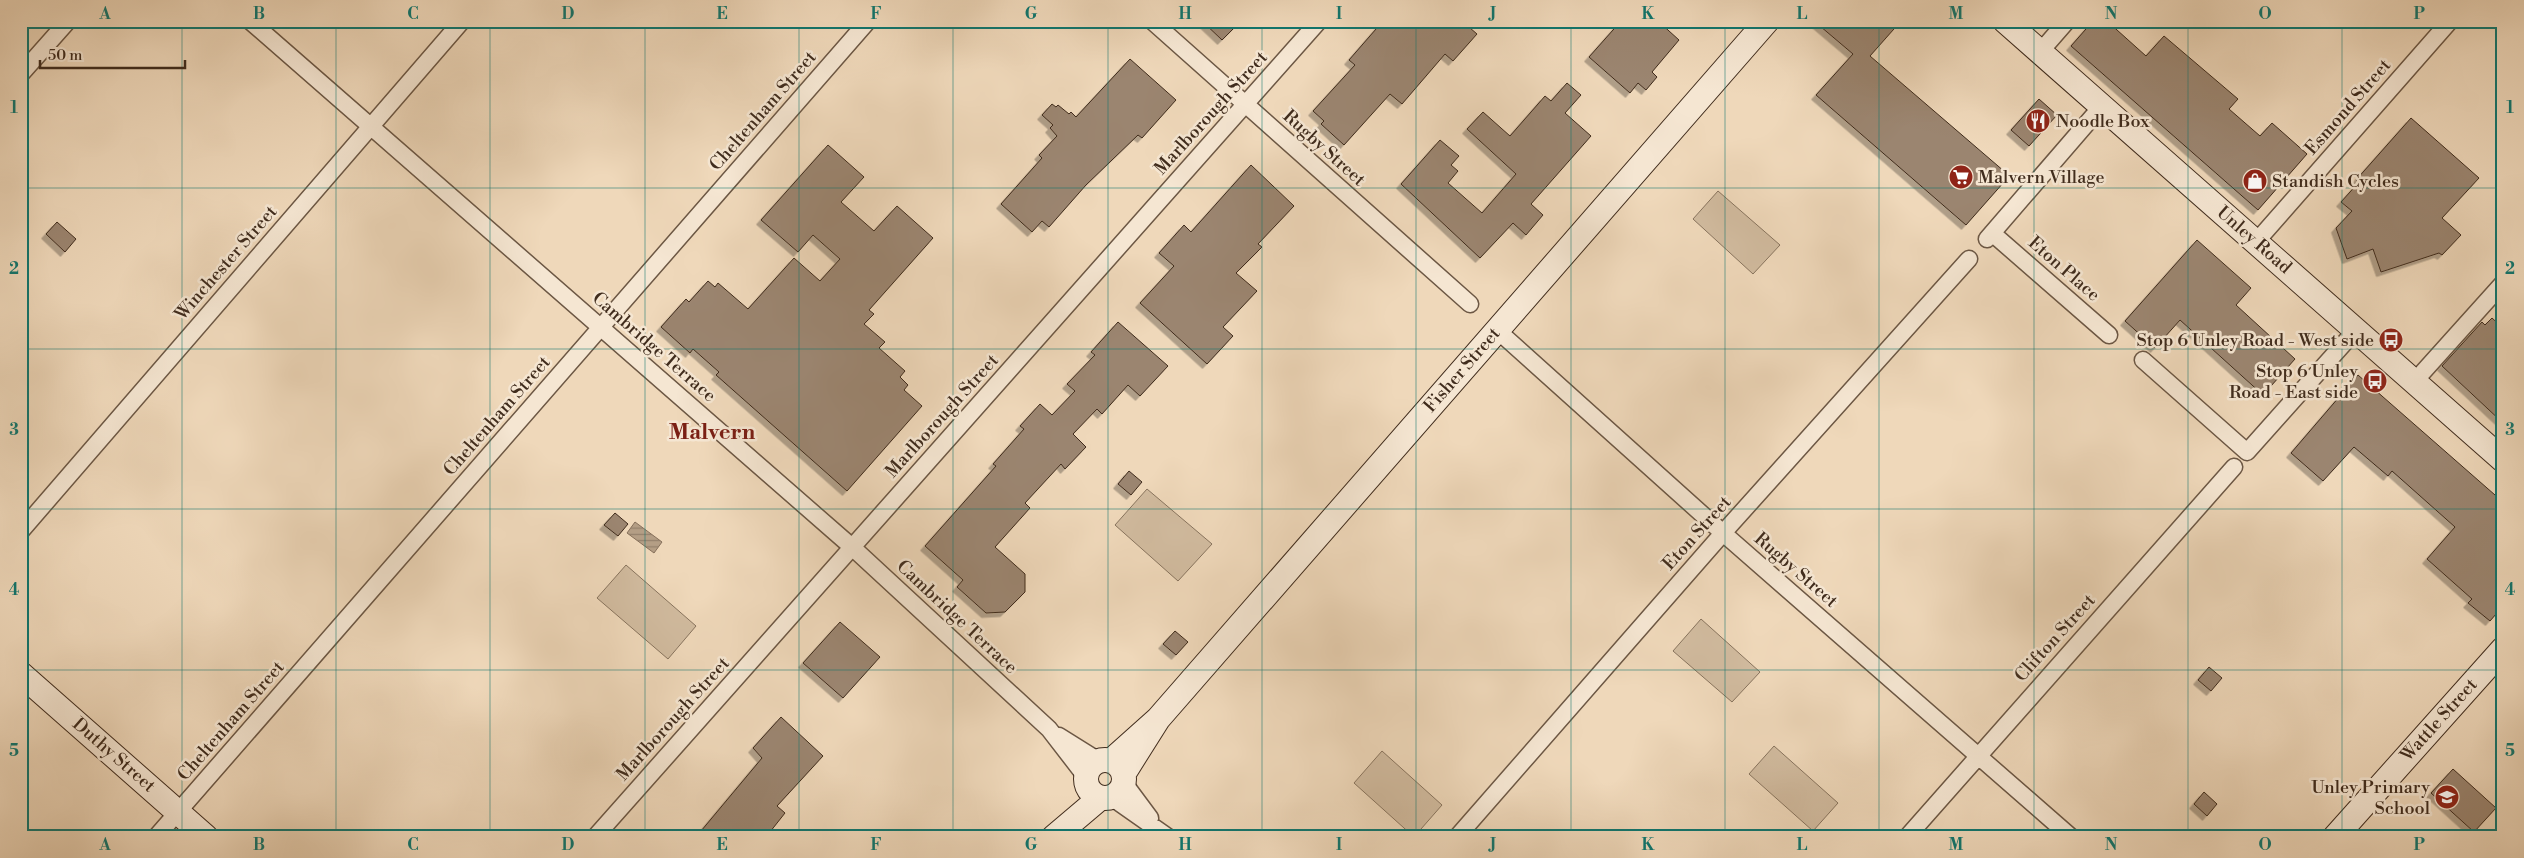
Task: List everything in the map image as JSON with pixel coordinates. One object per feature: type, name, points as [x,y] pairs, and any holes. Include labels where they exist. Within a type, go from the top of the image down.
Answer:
[{"type":"street","points":[[21,74],[68,21]]},
{"type":"street","name":"Cambridge Terrace","points":[[250,21],[852,547],[1163,832]]},
{"type":"street","name":"Winchester Street","points":[[21,531],[462,21]]},
{"type":"street","name":"Cheltenham Street","points":[[156,837],[868,21]]},
{"type":"street","name":"Rugby Street","points":[[1152,21],[1470,304]]},
{"type":"street","name":"Marlborough Street","points":[[595,837],[1319,21]]},
{"type":"street","name":"Fisher Street","points":[[1055,836],[1767,21]]},
{"type":"street","name":"Unley Road","points":[[2005,21],[2503,460]]},
{"type":"street","points":[[2040,52],[2067,21]]},
{"type":"street","name":"Esmond Street","points":[[2256,242],[2450,21]]},
{"type":"street","name":"Eton Place","points":[[2101,107],[1989,236],[2109,335]]},
{"type":"street","name":"Eton Street","points":[[1457,837],[1723,534],[1969,259]]},
{"type":"street","points":[[2414,382],[2503,282]]},
{"type":"street","name":"Rugby Street","points":[[1497,330],[1723,534],[1979,754],[2071,837]]},
{"type":"street","points":[[2143,360],[2247,452],[2356,330]]},
{"type":"street","name":"Clifton Street","points":[[1907,837],[2234,467]]},
{"type":"street","name":"Wattle Street","points":[[2336,837],[2503,649]]},
{"type":"street","name":"Duthy Street","points":[[21,674],[206,837]]},
{"type":"shaded area","points":[[1718,191],[1780,245],[1753,274],[1693,219]]},
{"type":"shaded area","points":[[1147,489],[1212,544],[1178,581],[1115,525]]},
{"type":"shaded area","points":[[635,522],[662,542],[654,553],[627,533]]},
{"type":"shaded area","points":[[626,565],[696,626],[668,659],[597,598]]},
{"type":"shaded area","points":[[1701,619],[1760,672],[1732,702],[1673,651]]},
{"type":"shaded area","points":[[1774,746],[1838,803],[1813,831],[1749,774]]},
{"type":"shaded area","points":[[1382,751],[1442,805],[1414,837],[1354,783]]},
{"type":"building","points":[[1202,21],[1241,21],[1222,40]]},
{"type":"building","points":[[1383,21],[1462,21],[1477,34],[1453,61],[1445,54],[1402,104],[1390,94],[1344,145],[1321,124],[1324,121],[1313,111],[1355,65],[1349,60]]},
{"type":"building","points":[[1621,21],[1658,21],[1679,40],[1652,72],[1657,77],[1646,90],[1638,83],[1630,93],[1589,57]]},
{"type":"building","points":[[1814,21],[1901,21],[1870,56],[2005,172],[2004,182],[1966,225],[1816,95],[1853,54]]},
{"type":"building","points":[[2093,21],[2107,21],[2146,56],[2164,36],[2238,99],[2229,109],[2260,136],[2272,123],[2307,154],[2258,210],[2071,46]]},
{"type":"building","points":[[1130,59],[1176,100],[1142,138],[1138,135],[1086,185],[1049,227],[1042,221],[1032,232],[1001,204],[1042,158],[1039,155],[1057,136],[1050,128],[1053,125],[1042,115],[1052,104],[1056,107],[1058,105],[1069,114],[1071,112],[1076,117]]},
{"type":"building","points":[[1567,83],[1581,95],[1565,113],[1591,136],[1531,204],[1543,215],[1526,235],[1513,223],[1480,258],[1401,184],[1440,140],[1459,156],[1451,165],[1458,171],[1448,183],[1482,213],[1516,174],[1467,129],[1483,112],[1510,136],[1545,96],[1551,101]]},
{"type":"building","points":[[2039,99],[2057,115],[2029,146],[2011,130]]},
{"type":"building","points":[[2411,118],[2479,178],[2442,218],[2461,235],[2442,255],[2439,253],[2381,272],[2373,249],[2347,259],[2336,228],[2352,211],[2341,202],[2359,182],[2356,180]]},
{"type":"building","points":[[828,145],[864,177],[841,202],[874,231],[897,206],[933,238],[869,310],[874,314],[864,324],[885,342],[879,348],[905,371],[900,377],[908,385],[904,390],[922,406],[847,491],[716,375],[719,372],[693,349],[690,353],[661,327],[686,299],[689,302],[708,281],[715,287],[718,283],[748,309],[794,258],[820,281],[840,259],[813,235],[798,252],[761,220]]},
{"type":"building","points":[[1251,165],[1294,206],[1258,244],[1262,247],[1236,273],[1257,291],[1223,327],[1233,336],[1207,364],[1140,303],[1174,266],[1159,253],[1184,225],[1191,232]]},
{"type":"building","points":[[57,222],[76,239],[65,252],[46,234]]},
{"type":"building","points":[[2197,240],[2251,288],[2236,305],[2295,359],[2263,395],[2180,320],[2155,348],[2125,321]]},
{"type":"building","points":[[2492,318],[2503,328],[2503,423],[2442,366],[2482,322],[2485,325]]},
{"type":"building","points":[[1118,322],[1168,366],[1140,396],[1128,385],[1102,414],[1097,409],[1073,434],[1086,447],[1065,469],[1061,464],[1025,503],[1030,508],[995,547],[1025,574],[1025,592],[1005,612],[986,613],[957,587],[963,580],[925,546],[996,466],[993,464],[1024,429],[1020,426],[1040,404],[1052,415],[1075,391],[1067,384],[1095,355],[1091,352]]},
{"type":"building","points":[[2358,375],[2503,502],[2503,606],[2490,621],[2468,603],[2472,599],[2427,559],[2455,527],[2392,471],[2388,476],[2354,447],[2323,481],[2291,453]]},
{"type":"building","points":[[1129,471],[1142,482],[1131,495],[1118,484]]},
{"type":"building","points":[[615,513],[628,524],[618,536],[604,525]]},
{"type":"building","points":[[840,622],[880,657],[843,698],[803,663]]},
{"type":"building","points":[[1175,631],[1188,642],[1176,655],[1163,644]]},
{"type":"building","points":[[2209,667],[2222,678],[2211,691],[2198,680]]},
{"type":"building","points":[[781,717],[823,756],[777,806],[785,813],[766,837],[696,837],[762,758],[753,748]]},
{"type":"building","points":[[2453,769],[2496,808],[2474,832],[2431,793]]},
{"type":"building","points":[[2204,792],[2217,804],[2207,816],[2194,804]]},
{"type":"place","name":"Noodle Box","points":[[2038,121]]},
{"type":"place","name":"Malvern Village","points":[[1961,177]]},
{"type":"place","name":"Standish Cycles","points":[[2255,181]]},
{"type":"place","name":"Stop 6 Unley Road - West side","points":[[2391,340]]},
{"type":"place","name":"Stop 6 Unley Road - East side","points":[[2375,381]]},
{"type":"place","name":"Unley Primary School","points":[[2447,797]]},
{"type":"district","name":"Malvern","points":[[712,432]]}]
